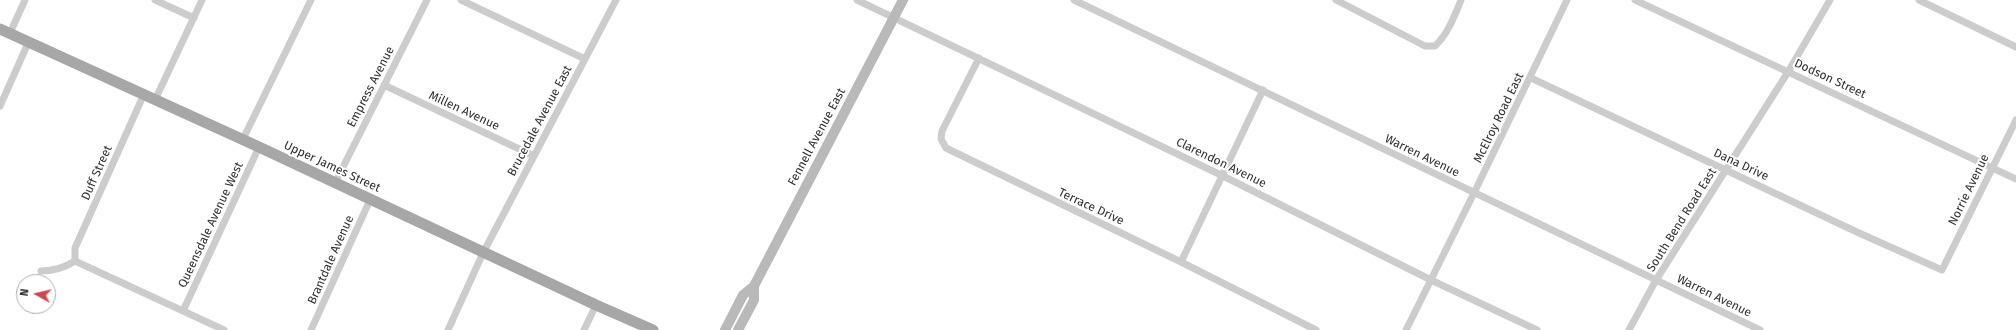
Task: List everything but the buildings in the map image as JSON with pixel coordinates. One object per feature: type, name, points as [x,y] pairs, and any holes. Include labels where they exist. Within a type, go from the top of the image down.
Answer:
[{"type":"main road","name":"Fennell Avenue East","points":[[726,330],[744,295],[754,286],[903,0]]},
{"type":"main road","name":"Upper James Street","points":[[5,31],[243,139],[483,253],[653,330]]},
{"type":"main road","name":"Fennell Avenue East","points":[[738,330],[754,300],[754,286]]},
{"type":"street","points":[[5,31],[25,0]]},
{"type":"street","points":[[154,0],[194,18]]},
{"type":"street","points":[[155,100],[202,0]]},
{"type":"street","points":[[243,139],[311,0]]},
{"type":"street","name":"Empress Avenue","points":[[335,184],[427,0]]},
{"type":"street","points":[[461,0],[585,59]]},
{"type":"street","name":"Brucedale Avenue East","points":[[448,330],[483,253],[616,0]]},
{"type":"street","name":"Clarendon Avenue","points":[[857,0],[1221,175],[1432,280],[1537,330]]},
{"type":"street","name":"Warren Avenue","points":[[1074,0],[1760,330]]},
{"type":"street","points":[[1336,0],[1425,46],[1435,46],[1442,40],[1454,19],[1461,0]]},
{"type":"street","name":"McElroy Road East","points":[[1406,330],[1531,78],[1567,0]]},
{"type":"street","name":"Dodson Street","points":[[1635,0],[2016,179]]},
{"type":"street","name":"South Bend Road East","points":[[1629,330],[1656,280],[1788,72],[1830,0]]},
{"type":"street","points":[[1919,0],[2016,47]]},
{"type":"street","points":[[0,106],[29,41]]},
{"type":"street","name":"Terrace Drive","points":[[979,58],[942,131],[941,139],[946,148],[1181,262],[1316,330]]},
{"type":"street","name":"Dana Drive","points":[[1531,78],[1942,270]]},
{"type":"street","name":"Millen Avenue","points":[[384,85],[534,156]]},
{"type":"street","points":[[1181,262],[1221,175],[1263,90]]},
{"type":"street","name":"Duff Street","points":[[75,261],[75,248],[144,94]]},
{"type":"street","name":"Norrie Avenue","points":[[1942,270],[2016,120]]},
{"type":"street","name":"Queensdale Avenue West","points":[[183,311],[259,147]]},
{"type":"street","name":"Brantdale Avenue","points":[[311,330],[370,200]]},
{"type":"street","points":[[41,271],[52,271],[68,266],[75,261],[224,330]]},
{"type":"street","points":[[584,330],[596,305]]}]
